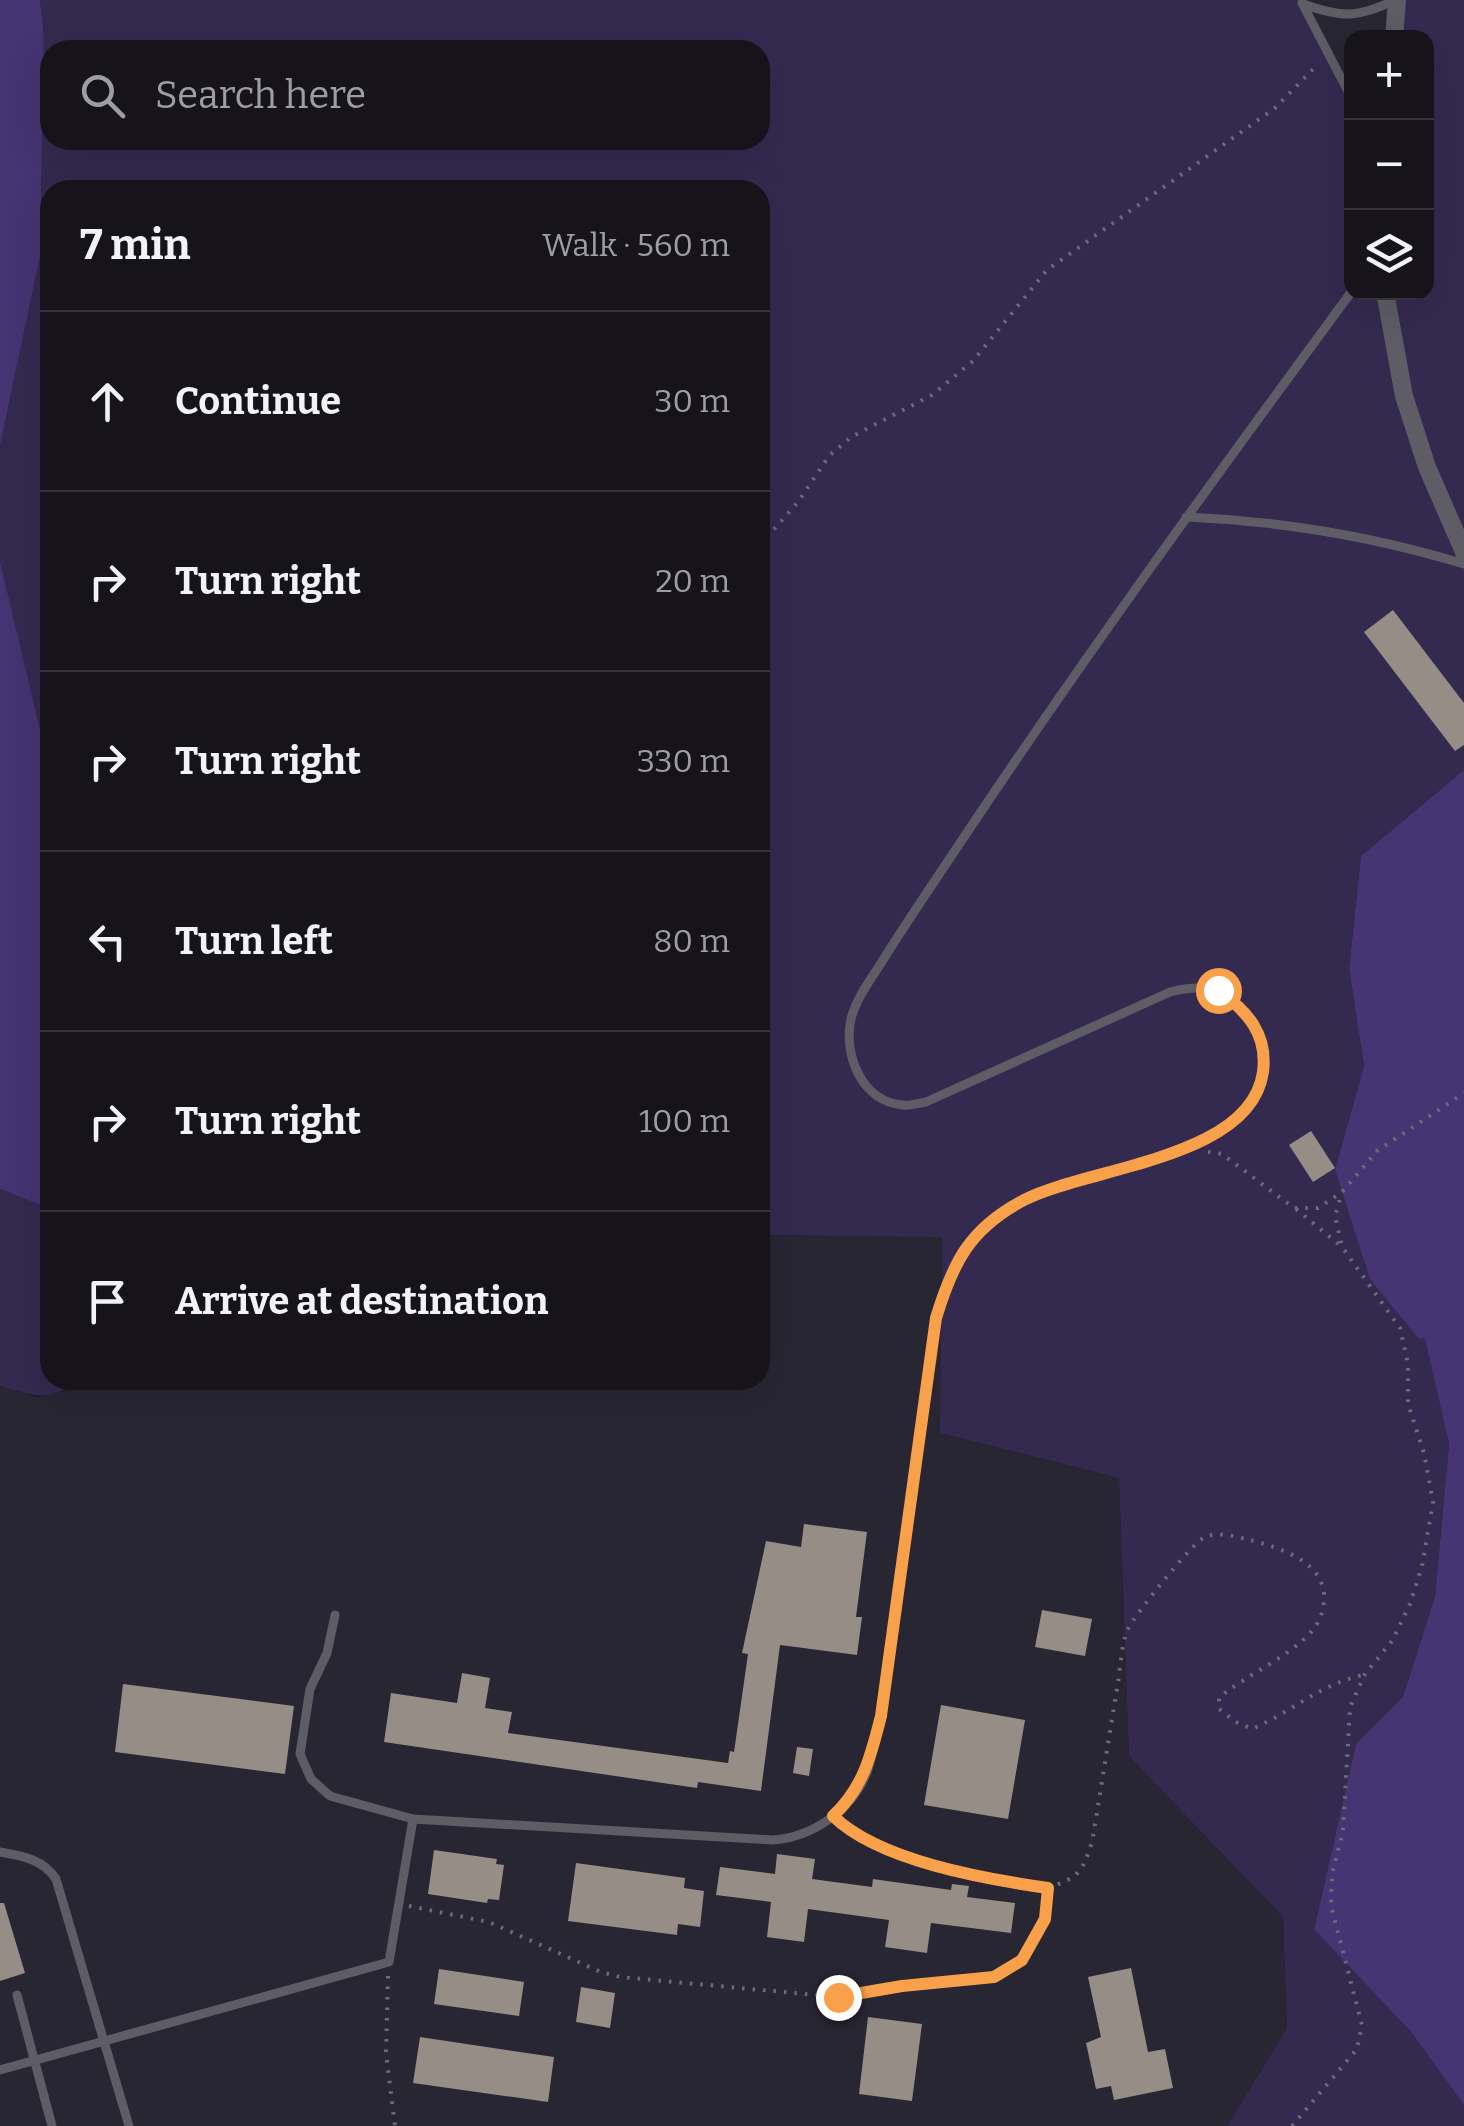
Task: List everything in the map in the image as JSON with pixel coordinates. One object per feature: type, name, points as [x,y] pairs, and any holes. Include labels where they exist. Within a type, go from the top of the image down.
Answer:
[{"type":"street","points":[[1394,30],[1396,0]]},
{"type":"street","points":[[1386,300],[1404,396],[1427,467],[1464,552]]},
{"type":"lane","points":[[1301,2],[1344,15],[1369,12],[1396,0]]},
{"type":"lane","points":[[1301,2],[1344,84]]},
{"type":"lane","points":[[335,1616],[327,1654],[310,1690],[300,1754],[311,1779],[330,1796],[413,1818],[773,1840],[803,1834],[845,1805],[866,1774],[881,1716],[936,1318],[958,1258],[971,1240],[1023,1201],[1184,1149],[1222,1130],[1248,1107],[1262,1079],[1265,1056],[1259,1032],[1242,1008],[1218,990],[1193,986],[1170,992],[926,1102],[904,1105],[882,1099],[855,1071],[850,1048],[851,1020],[860,997],[910,918],[1091,648],[1345,300]]},
{"type":"lane","points":[[1186,516],[1329,530],[1381,540],[1464,564]]},
{"type":"lane","points":[[0,2070],[388,1962],[413,1818]]},
{"type":"lane","points":[[0,1852],[48,1866],[56,1879],[129,2126]]},
{"type":"lane","points":[[17,1995],[52,2126]]},
{"type":"path","points":[[770,534],[798,502],[829,456],[851,437],[932,395],[973,361],[1047,270],[1275,108],[1328,53]]},
{"type":"path","points":[[1294,1208],[1318,1208],[1342,1192],[1376,1150],[1464,1093]]},
{"type":"path","points":[[1184,1149],[1222,1154],[1342,1247],[1400,1328],[1408,1364],[1408,1404],[1424,1453],[1432,1502],[1422,1566],[1410,1604],[1392,1641],[1365,1674],[1350,1708],[1343,1830],[1332,1874],[1331,1906],[1362,2025],[1357,2049],[1292,2126]]},
{"type":"path","points":[[1342,1192],[1335,1216],[1342,1247]]},
{"type":"path","points":[[833,1816],[848,1832],[920,1860],[989,1880],[1048,1888],[1073,1879],[1084,1867],[1088,1854],[1128,1628],[1189,1549],[1205,1537],[1222,1534],[1292,1554],[1312,1564],[1322,1583],[1324,1600],[1319,1620],[1309,1634],[1228,1690],[1219,1698],[1219,1708],[1236,1722],[1252,1728],[1328,1686],[1365,1674]]},
{"type":"path","points":[[400,1904],[489,1922],[620,1977],[838,1997],[994,1977],[1022,1960],[1045,1919],[1048,1888]]},
{"type":"path","points":[[388,1962],[386,2053],[395,2126]]},
{"type":"shaded area","points":[[0,0],[40,0],[44,36],[40,40],[40,257],[0,446]]},
{"type":"shaded area","points":[[40,0],[1300,0],[1344,86],[1344,300],[1434,300],[1434,30],[1395,30],[1397,0],[1464,0],[1464,770],[1361,856],[1349,968],[1364,1066],[1335,1169],[1425,1338],[1449,1444],[1435,1596],[1403,1697],[1356,1744],[1314,1928],[1411,2032],[1464,2105],[1464,2126],[1227,2126],[1287,2028],[1283,1917],[1129,1756],[1119,1478],[940,1433],[942,1237],[770,1235],[770,180],[41,180],[42,150],[770,150],[770,40],[44,40]]},
{"type":"shaded area","points":[[1300,0],[1397,0],[1395,30],[1344,30],[1344,85]]},
{"type":"shaded area","points":[[40,257],[40,729],[0,561],[0,446]]},
{"type":"shaded area","points":[[0,561],[40,729],[40,1205],[0,1189]]},
{"type":"shaded area","points":[[1464,770],[1464,2105],[1411,2032],[1314,1929],[1356,1744],[1403,1697],[1435,1596],[1449,1444],[1425,1339],[1418,1338],[1370,1279],[1335,1169],[1364,1066],[1349,968],[1361,856]]},
{"type":"shaded area","points":[[0,1189],[40,1205],[40,1390],[64,1390],[40,1395],[0,1386]]},
{"type":"shaded area","points":[[770,1235],[942,1236],[940,1433],[1119,1478],[1129,1756],[1283,1916],[1287,2028],[1227,2126],[0,2126],[0,1386],[36,1397],[65,1391],[770,1390]]},
{"type":"building","points":[[1393,610],[1464,703],[1464,745],[1455,751],[1364,632]]},
{"type":"building","points":[[1311,1131],[1335,1168],[1313,1182],[1289,1145]]},
{"type":"building","points":[[804,1524],[867,1532],[856,1617],[862,1617],[857,1655],[780,1645],[761,1791],[698,1782],[697,1788],[384,1742],[391,1693],[457,1703],[462,1673],[490,1678],[485,1708],[512,1712],[508,1733],[728,1763],[730,1751],[734,1752],[748,1654],[742,1653],[766,1541],[801,1547]]},
{"type":"building","points":[[1042,1610],[1092,1619],[1085,1656],[1035,1647]]},
{"type":"building","points":[[123,1684],[294,1706],[285,1774],[115,1752]]},
{"type":"building","points":[[941,1705],[1025,1720],[1008,1819],[924,1805]]},
{"type":"building","points":[[797,1747],[813,1749],[809,1776],[793,1773]]},
{"type":"building","points":[[434,1850],[497,1859],[496,1864],[504,1865],[499,1900],[488,1899],[487,1903],[428,1894]]},
{"type":"building","points":[[777,1854],[815,1859],[812,1879],[872,1887],[873,1879],[951,1890],[952,1884],[969,1886],[967,1897],[1015,1903],[1011,1933],[931,1923],[927,1953],[885,1947],[889,1920],[808,1909],[804,1942],[767,1937],[771,1902],[716,1895],[720,1867],[775,1874]]},
{"type":"building","points":[[576,1863],[685,1878],[684,1888],[704,1891],[700,1927],[678,1924],[677,1935],[568,1921]]},
{"type":"building","points":[[0,1903],[4,1903],[25,1973],[0,1981]]},
{"type":"building","points":[[1131,1968],[1148,2052],[1165,2049],[1173,2088],[1114,2100],[1111,2086],[1096,2089],[1086,2043],[1101,2037],[1088,1977]]},
{"type":"building","points":[[439,1969],[524,1982],[519,2016],[434,2004]]},
{"type":"building","points":[[581,1987],[615,1993],[610,2028],[576,2022]]},
{"type":"building","points":[[868,2017],[922,2024],[912,2101],[859,2094]]},
{"type":"building","points":[[420,2037],[554,2057],[548,2102],[413,2083]]},
{"type":"route","points":[[838,1997],[994,1977],[1022,1960],[1045,1919],[1048,1888],[989,1880],[920,1860],[848,1832],[833,1816],[866,1774],[881,1716],[936,1318],[948,1276],[971,1240],[1023,1201],[1184,1149],[1222,1130],[1248,1107],[1262,1079],[1265,1056],[1259,1032],[1242,1008],[1218,990]]}]
